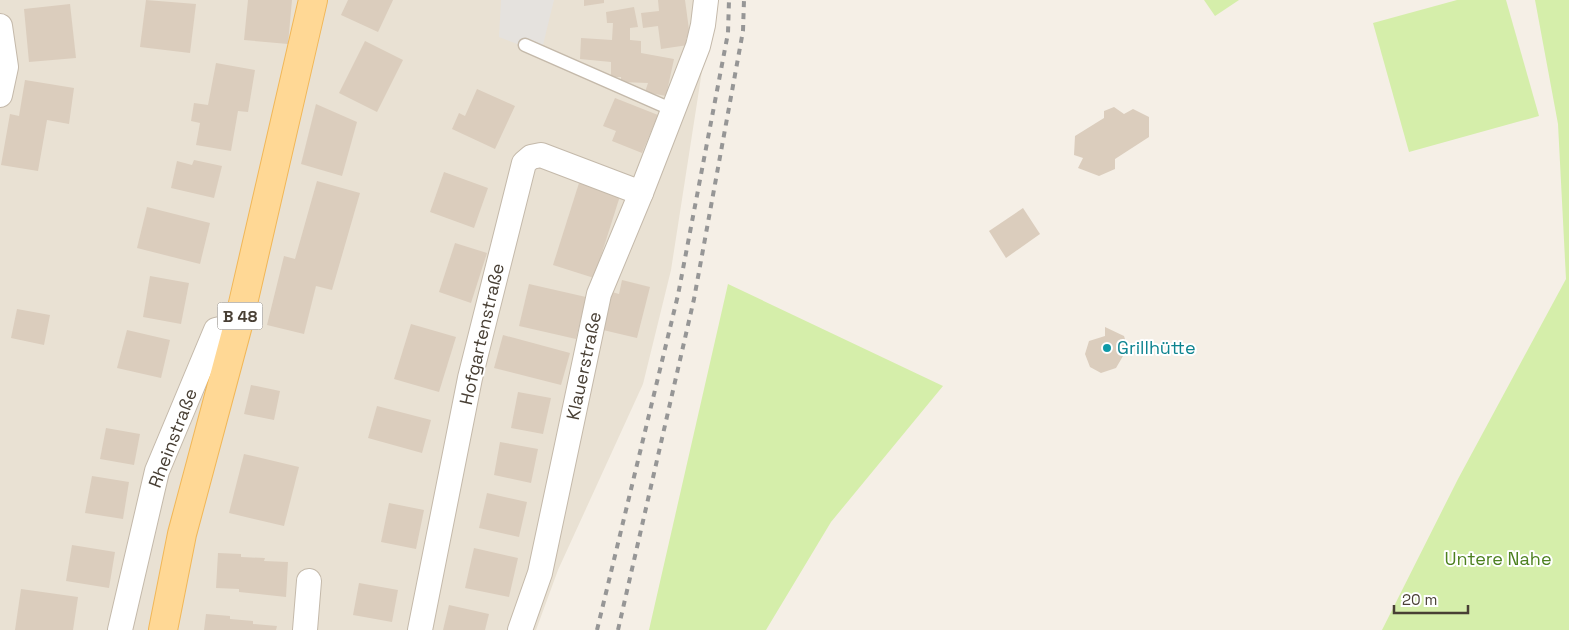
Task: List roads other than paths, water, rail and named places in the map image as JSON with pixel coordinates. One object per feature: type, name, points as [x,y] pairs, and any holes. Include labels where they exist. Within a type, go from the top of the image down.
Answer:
[{"type":"main road","name":"Rheinstraße","points":[[162,630],[182,534],[238,325],[314,0]]},
{"type":"street","name":"Klauerstraße","points":[[520,630],[540,573],[599,294],[698,46],[706,0]]},
{"type":"street","points":[[0,26],[6,66],[0,95]]},
{"type":"street","name":"Hofgartenstraße","points":[[420,630],[470,378],[524,163],[531,158],[541,155],[640,193]]},
{"type":"street","name":"Rheinstraße","points":[[120,630],[158,470],[216,330],[238,325]]},
{"type":"street","points":[[305,630],[309,580]]},
{"type":"lane","points":[[525,45],[673,110]]},
{"type":"railway","points":[[597,630],[678,295],[728,33],[729,0]]},
{"type":"railway","points":[[618,630],[694,299],[743,31],[744,0]]},
{"type":"place","name":"Grillhütte","points":[[1107,348]]},
{"type":"park label","name":"Untere Nahe","points":[[1498,559]]}]
